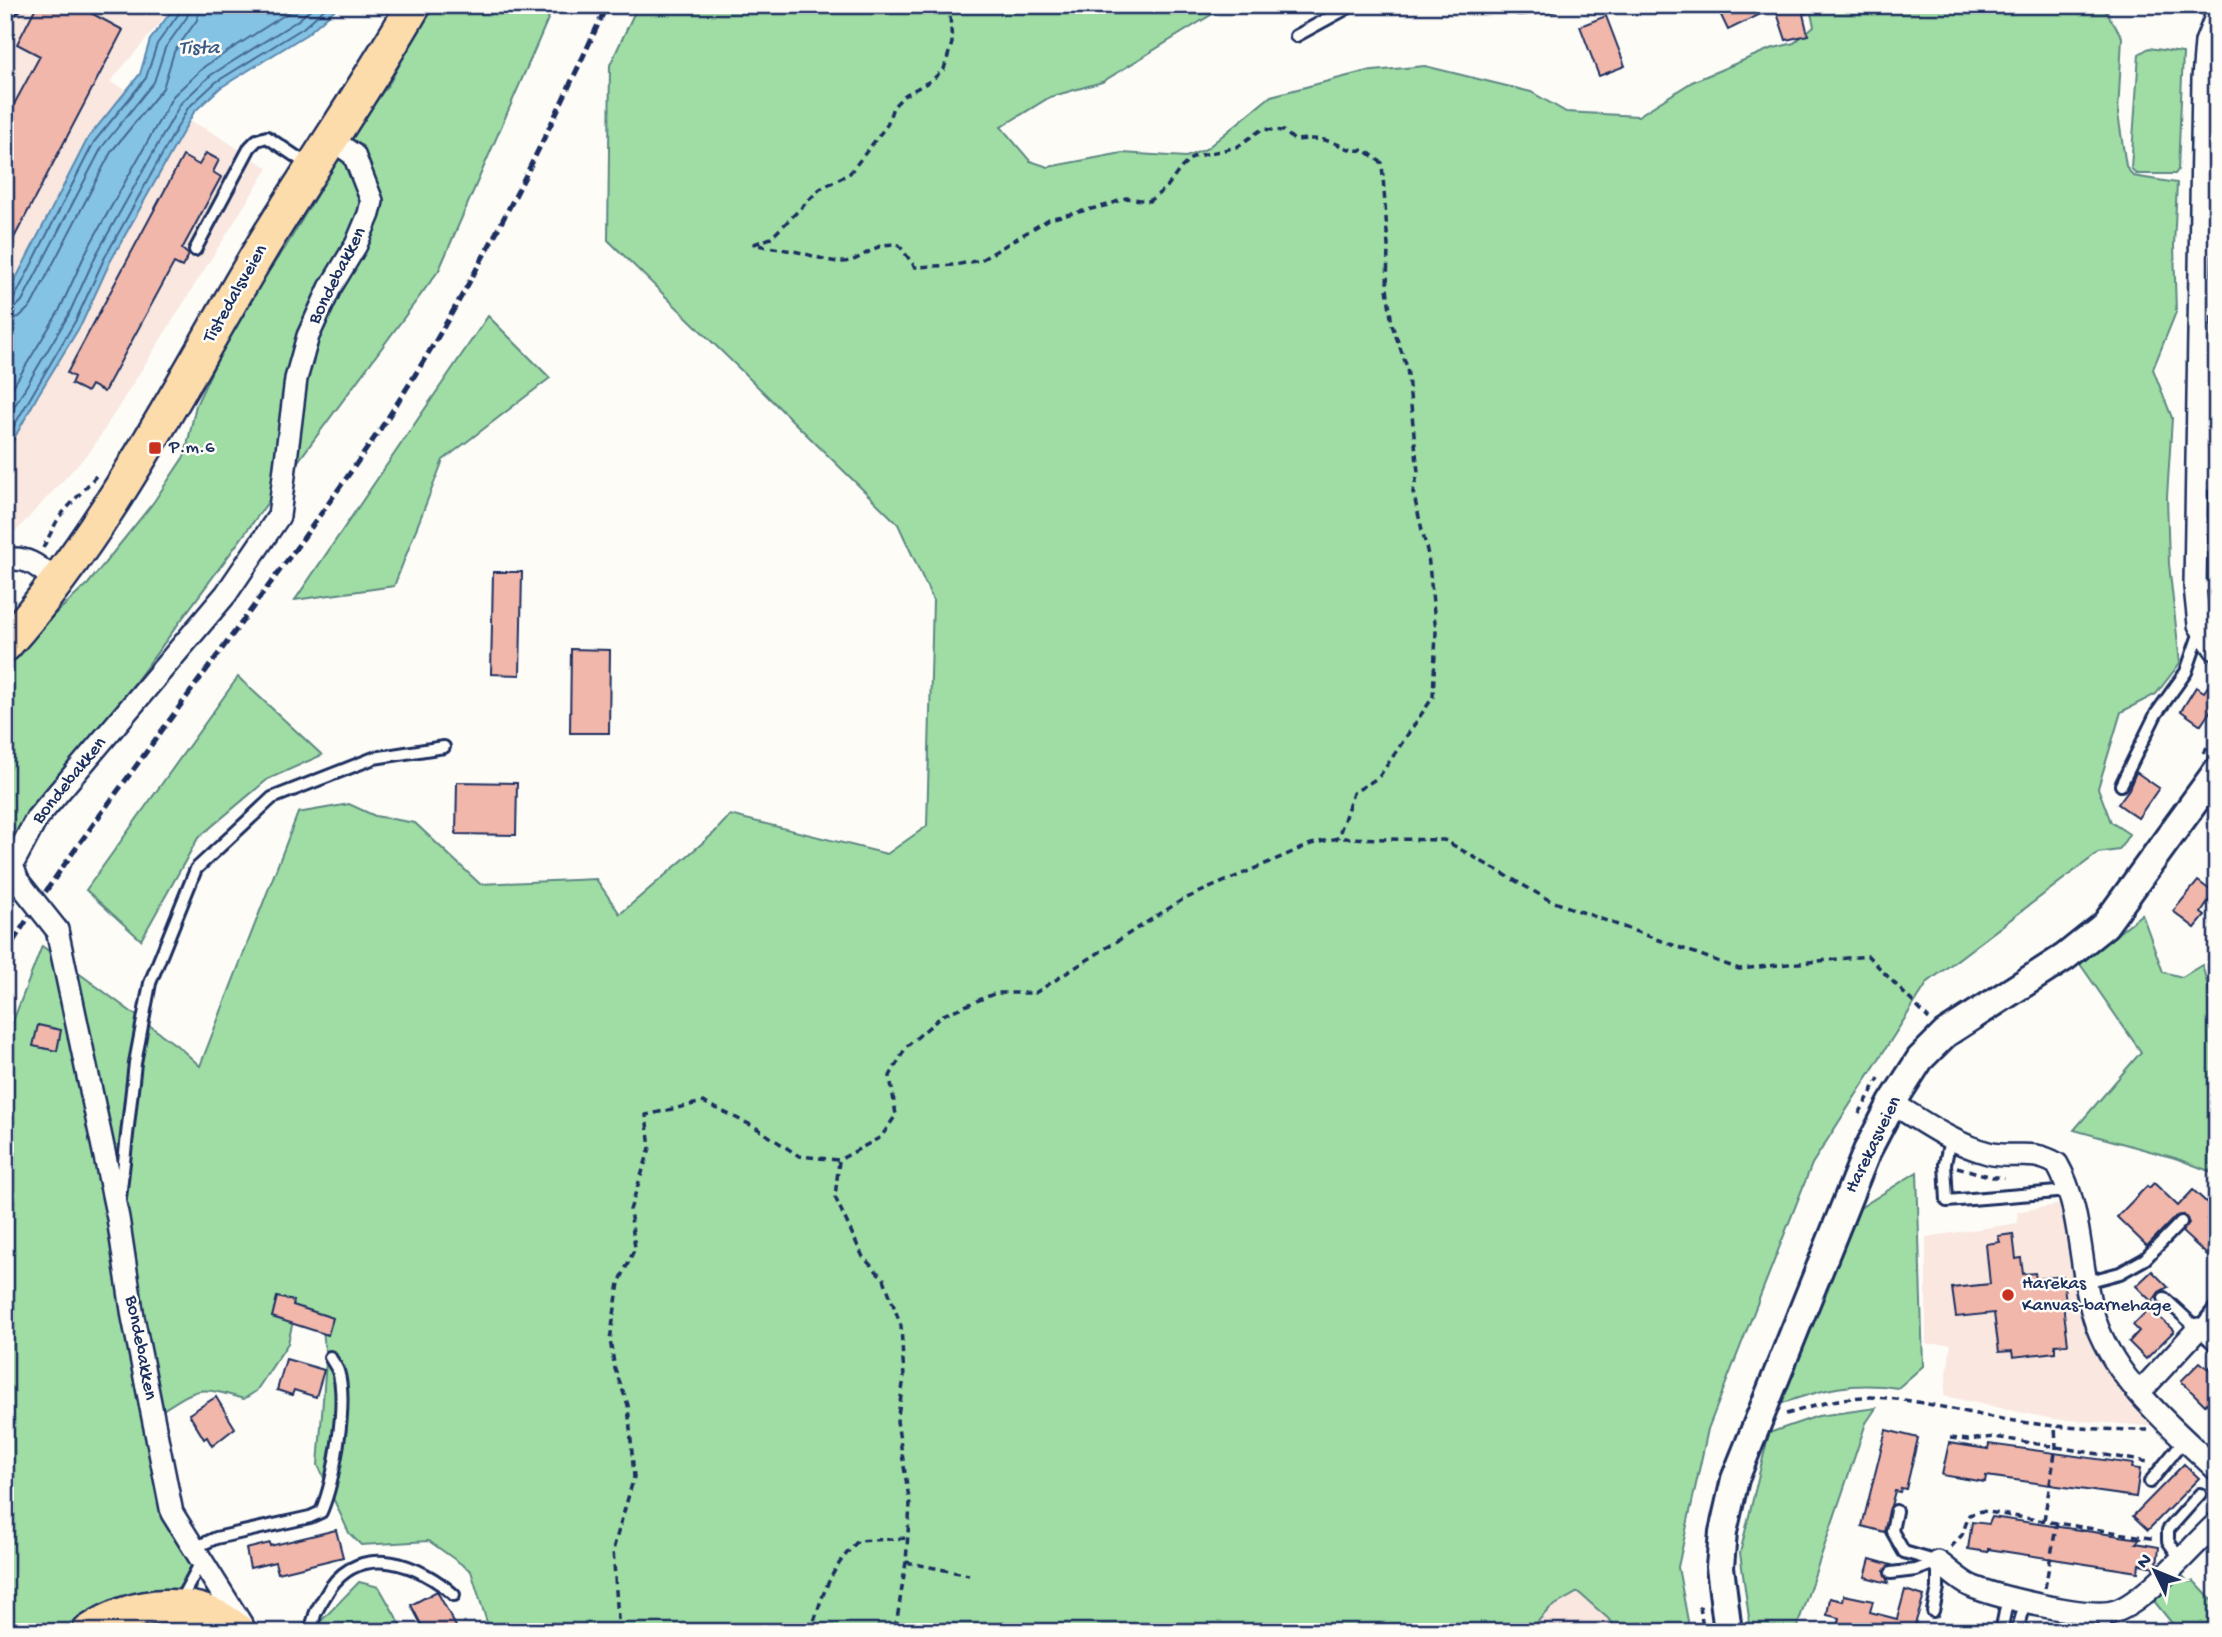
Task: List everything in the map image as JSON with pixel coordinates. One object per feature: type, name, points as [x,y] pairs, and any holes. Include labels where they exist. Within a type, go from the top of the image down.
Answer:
[{"type":"main road","name":"Tistedalsveien","points":[[5,645],[58,583],[114,502],[265,244],[414,5]]},
{"type":"main road","points":[[89,1632],[105,1621],[129,1612],[161,1606],[204,1611],[229,1623],[239,1632]]},
{"type":"street","points":[[2215,649],[2199,625],[2195,587],[2206,528],[2197,453],[2208,372],[2210,157],[2203,79],[2206,42],[2217,14]]},
{"type":"street","name":"Bondebakken","points":[[246,1632],[172,1513],[133,1317],[118,1218],[57,930],[18,881],[12,865],[37,818],[226,594],[279,516],[296,379],[308,336],[330,288],[356,245],[372,201],[354,155],[331,139]]},
{"type":"street","points":[[5,560],[14,558],[30,561],[58,583]]},
{"type":"street","name":"Harekasveien","points":[[1728,1632],[1720,1567],[1723,1532],[1735,1479],[1867,1151],[1892,1103],[1920,1059],[1945,1034],[2065,957],[2105,925],[2209,763]]},
{"type":"street","points":[[1892,1103],[1950,1139],[1993,1154],[2036,1154],[2057,1164],[2069,1191],[2086,1282],[2097,1325],[2105,1343],[2126,1377],[2217,1470]]},
{"type":"street","points":[[2140,1392],[2208,1325]]},
{"type":"street","points":[[1938,1562],[1971,1586],[2094,1623],[2141,1597],[2174,1549],[2217,1523]]},
{"type":"lane","points":[[5,15],[16,5]]},
{"type":"lane","points":[[1296,36],[1353,5]]},
{"type":"lane","points":[[1519,8],[1552,5]]},
{"type":"lane","points":[[195,250],[250,147],[257,140],[267,137],[313,167]]},
{"type":"lane","points":[[2197,453],[2211,453],[2211,486]]},
{"type":"lane","points":[[2195,587],[2217,584]]},
{"type":"lane","points":[[2121,785],[2156,715],[2186,672],[2201,629]]},
{"type":"lane","points":[[118,1218],[135,1063],[150,983],[196,869],[272,797],[374,758],[444,747]]},
{"type":"lane","points":[[1950,1139],[1945,1164],[1947,1201],[2069,1191]]},
{"type":"lane","points":[[2086,1282],[2120,1273],[2145,1259],[2181,1222]]},
{"type":"lane","points":[[2164,1298],[2208,1325],[2217,1347]]},
{"type":"lane","points":[[2208,1325],[2217,1305]]},
{"type":"lane","points":[[177,1606],[198,1554],[216,1538],[310,1517],[321,1512],[331,1481],[340,1422],[339,1374],[330,1357]]},
{"type":"lane","points":[[2150,1482],[2164,1466],[2178,1433]]},
{"type":"lane","points":[[2174,1549],[2168,1530],[2200,1494]]},
{"type":"lane","points":[[1896,1511],[1892,1531],[1904,1552],[1938,1562]]},
{"type":"lane","points":[[308,1632],[332,1586],[351,1566],[371,1561],[414,1569],[436,1578],[454,1595]]},
{"type":"lane","points":[[1891,1573],[1916,1570],[1938,1562]]},
{"type":"lane","points":[[1933,1611],[1938,1588],[1938,1562]]},
{"type":"lane","points":[[2001,1632],[2025,1601]]},
{"type":"lane","points":[[2017,1632],[2025,1601]]},
{"type":"path","points":[[953,5],[950,16],[952,43],[944,69],[932,80],[905,94],[893,107],[887,125],[850,173],[820,189],[771,239],[754,244],[843,262],[855,259],[886,242],[899,245],[915,267],[955,265],[981,260],[1049,219],[1126,198],[1149,201],[1166,188],[1193,157],[1214,150],[1237,147],[1262,130],[1284,131],[1294,140],[1317,138],[1331,141],[1352,152],[1365,150],[1382,163],[1388,246],[1387,288],[1392,325],[1406,367],[1418,472],[1413,492],[1428,555],[1434,608],[1436,632],[1433,696],[1379,777],[1353,793],[1338,838]]},
{"type":"path","points":[[2209,763],[2217,734]]},
{"type":"path","points":[[619,1632],[613,1550],[634,1477],[628,1405],[615,1369],[610,1340],[619,1283],[635,1248],[630,1210],[650,1147],[646,1115],[703,1102],[755,1127],[799,1156],[839,1160],[881,1137],[896,1115],[890,1076],[906,1047],[943,1015],[996,993],[1035,993],[1182,900],[1311,844],[1338,838],[1444,840],[1549,900],[1740,969],[1868,956],[1929,1019]]},
{"type":"path","points":[[1921,1027],[1937,1013]]},
{"type":"path","points":[[1856,1120],[1871,1089],[1885,1070]]},
{"type":"path","points":[[839,1160],[835,1197],[863,1257],[884,1279],[901,1326],[904,1378],[897,1421],[910,1505],[906,1562],[895,1632]]},
{"type":"path","points":[[1760,1415],[1785,1414],[1831,1401],[1867,1396],[1902,1399],[2055,1426],[2094,1430],[2163,1430],[2178,1433]]},
{"type":"path","points":[[2044,1520],[2056,1447],[2055,1426]]},
{"type":"path","points":[[1950,1438],[1968,1440],[1995,1437],[2164,1466]]},
{"type":"path","points":[[1938,1562],[1962,1535],[1969,1516],[1982,1511],[2057,1522],[2174,1549]]},
{"type":"path","points":[[2025,1601],[2057,1522]]},
{"type":"path","points":[[811,1632],[827,1581],[842,1557],[858,1541],[908,1538]]},
{"type":"path","points":[[906,1562],[970,1575]]},
{"type":"path","points":[[1699,1594],[1704,1632]]},
{"type":"shaded area","points":[[5,5],[175,5],[110,82],[212,132],[268,168],[92,449],[5,543]]},
{"type":"shaded area","points":[[2062,1204],[2083,1308],[2109,1372],[2152,1426],[2053,1419],[1944,1396],[1951,1344],[1926,1344],[1926,1237],[2018,1223],[2017,1212]]},
{"type":"shaded area","points":[[1578,1592],[1611,1621],[1615,1632],[1528,1632],[1550,1608]]},
{"type":"green space","points":[[432,5],[554,5],[439,270],[5,859],[5,659],[88,584],[153,503],[185,455],[196,405],[239,313],[285,248],[358,126],[390,82]]},
{"type":"green space","points":[[638,5],[1227,5],[1102,82],[1050,97],[1001,127],[1030,161],[1048,167],[1122,153],[1186,157],[1206,149],[1271,96],[1363,72],[1425,66],[1531,92],[1566,112],[1638,116],[1692,82],[1770,49],[1794,43],[1814,26],[1809,5],[2102,5],[2122,37],[2118,114],[2126,166],[2133,176],[2177,183],[2174,246],[2176,312],[2153,369],[2172,418],[2167,497],[2169,564],[2180,663],[2156,694],[2121,712],[2098,788],[2111,822],[2129,834],[2119,850],[2098,853],[1928,982],[1812,1164],[1708,1429],[1678,1567],[1690,1632],[1615,1632],[1611,1621],[1578,1592],[1550,1608],[1528,1632],[490,1632],[471,1571],[429,1541],[361,1545],[349,1533],[318,1465],[326,1361],[322,1318],[296,1308],[288,1343],[256,1391],[244,1399],[207,1390],[199,1391],[158,1413],[176,1495],[198,1548],[194,1584],[202,1604],[225,1632],[5,1632],[5,1042],[42,946],[180,1048],[200,1066],[298,813],[349,804],[375,816],[415,823],[480,884],[596,879],[620,914],[714,833],[730,815],[887,854],[927,826],[933,600],[898,524],[608,240],[610,65]]},
{"type":"green space","points":[[2149,48],[2183,53],[2178,170],[2175,174],[2136,174],[2131,168],[2139,54]]},
{"type":"green space","points":[[488,316],[550,378],[443,460],[394,586],[295,600]]},
{"type":"green space","points":[[238,677],[322,755],[268,779],[198,838],[141,940],[86,890]]},
{"type":"green space","points":[[2142,914],[2163,972],[2182,977],[2202,965],[2211,997],[2217,1001],[2217,1174],[2175,1158],[2074,1130],[2141,1052],[2080,964]]},
{"type":"green space","points":[[1917,1172],[1923,1366],[1898,1388],[1852,1386],[1811,1394],[1780,1404],[1860,1208]]},
{"type":"green space","points":[[1876,1408],[1866,1423],[1798,1624],[1801,1632],[1751,1632],[1740,1553],[1769,1433],[1818,1416]]},
{"type":"green space","points":[[2181,1574],[2188,1582],[2194,1581],[2217,1606],[2217,1632],[2179,1632],[2154,1601]]},
{"type":"green space","points":[[359,1582],[379,1587],[399,1622],[410,1632],[319,1632],[318,1624]]},
{"type":"water","name":"Tista","points":[[176,5],[340,5],[307,34],[220,88],[194,112],[110,262],[82,323],[5,455],[5,300],[88,138],[140,74],[150,40]]},
{"type":"building","points":[[37,5],[76,5],[123,30],[5,255],[5,121],[40,56],[17,44]]},
{"type":"building","points":[[1716,5],[1820,5],[1820,9],[1803,14],[1808,35],[1786,40],[1775,7],[1728,30]]},
{"type":"building","points":[[1606,16],[1625,66],[1599,76],[1580,26]]},
{"type":"building","points":[[206,153],[219,160],[213,172],[221,177],[182,249],[189,255],[182,267],[174,263],[104,392],[91,385],[87,392],[71,384],[74,377],[67,373],[183,156],[199,165]]},
{"type":"building","points":[[493,572],[522,572],[520,675],[491,674]]},
{"type":"building","points":[[571,649],[610,650],[609,733],[570,733]]},
{"type":"building","points":[[2217,673],[2217,701],[2201,725],[2181,711],[2196,687],[2204,692]]},
{"type":"building","points":[[2136,772],[2159,788],[2138,818],[2118,804],[2129,789]]},
{"type":"building","points":[[457,782],[517,783],[516,835],[456,834]]},
{"type":"building","points":[[2198,881],[2214,893],[2201,913],[2205,916],[2195,928],[2173,911]]},
{"type":"building","points":[[38,1025],[61,1030],[57,1051],[33,1046]]},
{"type":"building","points":[[2154,1183],[2178,1206],[2193,1190],[2217,1212],[2217,1264],[2182,1232],[2189,1223],[2184,1215],[2175,1217],[2147,1246],[2117,1217],[2147,1186],[2149,1188]]},
{"type":"building","points":[[2013,1234],[2016,1259],[2021,1258],[2023,1274],[2035,1273],[2036,1279],[2063,1276],[2068,1344],[2055,1345],[2055,1352],[2013,1357],[2012,1351],[1999,1352],[1994,1313],[1956,1317],[1952,1288],[1990,1284],[1986,1244],[2000,1242],[1998,1236]]},
{"type":"building","points":[[2152,1271],[2168,1287],[2159,1292],[2152,1302],[2136,1286]]},
{"type":"building","points":[[277,1297],[294,1301],[293,1305],[333,1318],[328,1335],[272,1317]]},
{"type":"building","points":[[2150,1308],[2174,1331],[2146,1359],[2129,1342],[2139,1331],[2133,1325]]},
{"type":"building","points":[[286,1359],[324,1370],[316,1397],[294,1390],[292,1395],[277,1390]]},
{"type":"building","points":[[2217,1360],[2217,1393],[2205,1405],[2181,1381],[2200,1362],[2208,1369]]},
{"type":"building","points":[[216,1397],[235,1428],[212,1446],[207,1437],[204,1439],[189,1414]]},
{"type":"building","points":[[1886,1430],[1918,1438],[1906,1489],[1895,1491],[1884,1532],[1862,1526]]},
{"type":"building","points":[[1949,1443],[1988,1449],[1989,1444],[2133,1464],[2132,1468],[2140,1469],[2136,1497],[1986,1476],[1985,1482],[1942,1475]]},
{"type":"building","points":[[2184,1464],[2199,1478],[2148,1530],[2133,1516]]},
{"type":"building","points":[[1992,1517],[2140,1539],[2136,1543],[2159,1547],[2157,1565],[2155,1567],[2139,1564],[2138,1572],[1988,1549],[1988,1552],[1968,1549],[1972,1522],[1989,1524]]},
{"type":"building","points":[[336,1530],[343,1557],[278,1573],[275,1562],[250,1568],[246,1549]]},
{"type":"building","points":[[1870,1559],[1891,1565],[1884,1571],[1888,1583],[1865,1577]]},
{"type":"building","points":[[1905,1590],[1924,1596],[1915,1624],[1926,1627],[1925,1632],[1837,1632],[1840,1618],[1827,1615],[1830,1598],[1843,1601],[1844,1595],[1873,1601],[1870,1612],[1897,1619]]},
{"type":"building","points":[[437,1591],[459,1632],[425,1632],[411,1605]]},
{"type":"railway","points":[[5,955],[72,854],[320,515],[410,383],[501,224],[607,5]]},
{"type":"place","name":"P.m.6","points":[[155,448]]},
{"type":"place","name":"Harekas Kanvas-barnehage","points":[[2008,1295]]}]
